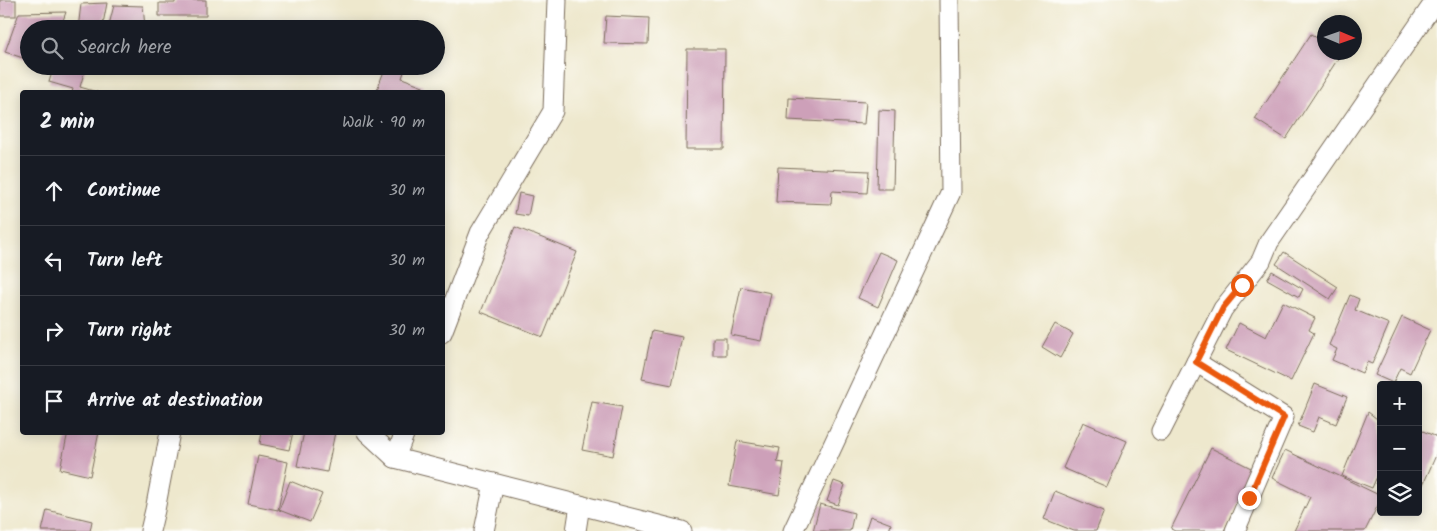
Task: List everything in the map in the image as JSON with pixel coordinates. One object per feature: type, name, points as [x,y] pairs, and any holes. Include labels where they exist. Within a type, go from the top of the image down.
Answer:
[{"type":"street","points":[[445,325],[480,233],[554,111],[557,0]]},
{"type":"street","points":[[793,531],[951,192],[949,0]]},
{"type":"street","points":[[1161,431],[1223,308],[1261,261],[1269,242],[1436,0]]},
{"type":"street","points":[[1196,362],[1284,417],[1235,531]]},
{"type":"street","points":[[150,531],[169,435]]},
{"type":"street","points":[[370,435],[395,458],[682,531]]},
{"type":"street","points":[[395,458],[404,435]]},
{"type":"street","points":[[484,531],[494,483]]},
{"type":"street","points":[[576,531],[580,505]]},
{"type":"building","points":[[0,0],[16,0],[16,16],[0,16]]},
{"type":"building","points":[[175,0],[206,0],[206,16],[159,16],[159,3],[175,3]]},
{"type":"building","points":[[107,3],[104,20],[79,20],[81,4]]},
{"type":"building","points":[[114,5],[143,6],[144,20],[110,20]]},
{"type":"building","points":[[66,12],[63,20],[20,20],[20,57],[5,52],[19,13]]},
{"type":"building","points":[[606,16],[649,18],[648,44],[604,43]]},
{"type":"building","points":[[1311,34],[1317,38],[1317,60],[1337,60],[1286,139],[1255,119]]},
{"type":"building","points":[[687,49],[725,49],[724,149],[686,149]]},
{"type":"building","points":[[51,75],[83,75],[80,87],[90,90],[73,90],[49,82]]},
{"type":"building","points":[[383,75],[403,75],[402,78],[423,86],[421,90],[377,90]]},
{"type":"building","points":[[789,98],[866,102],[864,124],[788,120]]},
{"type":"building","points":[[879,110],[895,111],[893,189],[877,189]]},
{"type":"building","points":[[778,167],[869,171],[867,193],[832,191],[831,204],[776,202]]},
{"type":"building","points":[[519,193],[532,196],[528,216],[515,214]]},
{"type":"building","points":[[515,227],[577,252],[543,337],[481,312]]},
{"type":"building","points":[[879,252],[898,260],[878,307],[858,298]]},
{"type":"building","points":[[1284,252],[1338,287],[1330,299],[1276,264]]},
{"type":"building","points":[[1272,271],[1303,289],[1299,297],[1267,279]]},
{"type":"building","points":[[741,287],[771,293],[761,341],[731,335]]},
{"type":"building","points":[[1350,295],[1359,299],[1355,310],[1389,324],[1372,364],[1367,362],[1362,373],[1332,360],[1337,349],[1329,345]]},
{"type":"building","points":[[1283,302],[1315,318],[1309,330],[1314,333],[1291,381],[1226,350],[1239,323],[1266,337]]},
{"type":"building","points":[[1402,317],[1430,330],[1410,373],[1400,368],[1394,381],[1388,381],[1375,375]]},
{"type":"building","points":[[1055,324],[1073,334],[1060,358],[1042,347]]},
{"type":"building","points":[[652,331],[682,337],[672,385],[642,379]]},
{"type":"building","points":[[713,338],[726,338],[726,355],[713,355]]},
{"type":"building","points":[[1315,384],[1347,397],[1336,424],[1319,417],[1313,432],[1298,426]]},
{"type":"building","points":[[592,402],[622,407],[613,456],[582,450]]},
{"type":"building","points":[[1368,412],[1377,419],[1377,476],[1372,488],[1342,476]]},
{"type":"building","points":[[1083,422],[1127,441],[1107,487],[1063,468]]},
{"type":"building","points":[[1422,431],[1437,437],[1437,453],[1422,487]]},
{"type":"building","points":[[67,435],[98,435],[90,476],[60,469]]},
{"type":"building","points":[[262,435],[292,435],[289,450],[260,444]]},
{"type":"building","points":[[303,435],[334,435],[327,472],[297,466]]},
{"type":"building","points":[[737,441],[780,448],[777,462],[784,463],[779,495],[729,486]]},
{"type":"building","points":[[1211,448],[1253,469],[1224,531],[1175,531],[1171,529]]},
{"type":"building","points":[[1285,450],[1377,494],[1377,507],[1365,531],[1294,531],[1310,497],[1272,478]]},
{"type":"building","points":[[258,456],[288,462],[278,510],[248,504]]},
{"type":"building","points":[[290,481],[322,494],[310,522],[279,510]]},
{"type":"building","points":[[834,481],[845,485],[838,505],[827,501]]},
{"type":"building","points":[[1055,491],[1104,511],[1096,531],[1074,531],[1044,519]]},
{"type":"building","points":[[820,504],[854,513],[850,531],[813,531]]},
{"type":"building","points":[[47,510],[92,521],[90,531],[42,531]]},
{"type":"building","points":[[870,516],[891,524],[889,531],[865,531]]},
{"type":"route","points":[[1242,285],[1223,308],[1196,362],[1284,417],[1249,498]]}]
